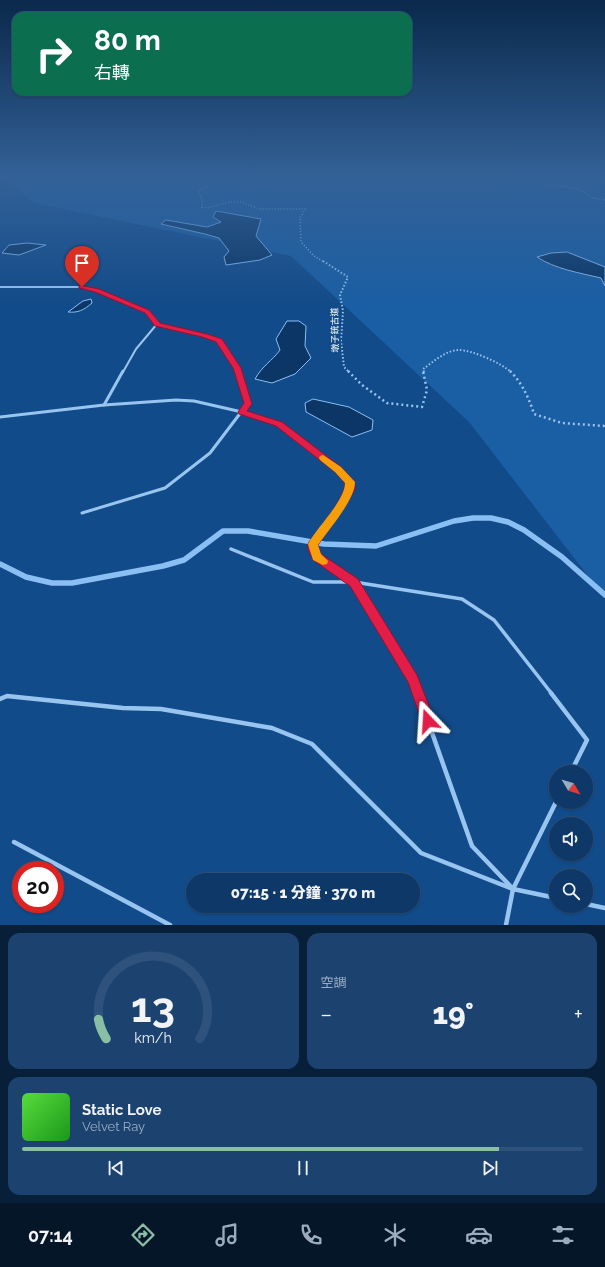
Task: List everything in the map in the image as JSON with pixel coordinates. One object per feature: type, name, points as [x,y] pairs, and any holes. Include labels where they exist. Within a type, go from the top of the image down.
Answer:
[{"type":"lane","points":[[0,287],[82,287],[97,290],[147,311],[157,324],[204,335],[219,341],[237,368],[248,404],[210,454],[165,488],[82,513]]},
{"type":"lane","points":[[104,405],[136,349],[157,324]]},
{"type":"lane","points":[[0,417],[104,405],[176,400],[194,401],[242,412],[279,424],[338,469],[350,482],[350,489],[313,544],[317,557],[354,582],[413,679],[472,846],[513,889]]},
{"type":"lane","points":[[232,550],[313,582],[354,582],[462,599],[494,620],[587,740],[574,765]]},
{"type":"lane","points":[[0,698],[7,696],[123,708],[161,709],[272,728],[312,744],[421,853],[513,889],[549,897]]},
{"type":"lane","points":[[506,925],[513,889],[553,809]]},
{"type":"lane","points":[[14,842],[170,925]]},
{"type":"lane","points":[[593,905],[605,908]]},
{"type":"path","name":"墩子銃古道","points":[[300,218],[302,229],[301,242],[314,256],[348,277],[340,295],[343,311],[341,341],[344,367],[362,385],[387,403],[422,408],[427,390],[423,369],[438,359],[458,350],[488,357],[514,375],[528,394],[534,414],[562,423],[605,426]]},
{"type":"shaded area","points":[[108,218],[605,218],[605,598],[469,422],[291,256]]},
{"type":"shaded area","points":[[215,218],[261,219],[256,236],[272,255],[260,260],[226,265],[224,257],[229,251],[219,238],[161,224],[166,220],[207,227],[221,222]]},
{"type":"shaded area","points":[[27,243],[46,245],[19,255],[2,253],[9,245]]},
{"type":"shaded area","points":[[567,252],[605,267],[605,286],[601,278],[560,268],[537,257],[551,253]]},
{"type":"shaded area","points":[[91,299],[92,303],[84,309],[75,312],[68,312],[83,301]]},
{"type":"shaded area","points":[[287,321],[299,321],[306,326],[305,346],[311,358],[295,374],[272,383],[255,379],[280,350],[276,339]]},
{"type":"shaded area","points":[[313,399],[349,407],[373,420],[372,430],[352,437],[306,412],[305,403]]},
{"type":"waterway","points":[[0,564],[26,577],[52,583],[72,583],[163,566],[184,560],[223,531],[248,531],[324,544],[376,546],[454,521],[473,518],[491,518],[508,522],[524,530],[562,557],[605,595]]},
{"type":"slow traffic","points":[[323,458],[338,469],[350,482],[350,489],[313,544],[317,557],[323,561]]},
{"type":"route","points":[[82,287],[97,290],[147,311],[157,324],[204,335],[219,341],[237,368],[248,404],[242,412],[279,424],[338,469],[350,482],[350,489],[313,544],[314,549],[317,557],[354,582],[413,679],[428,721]]}]
